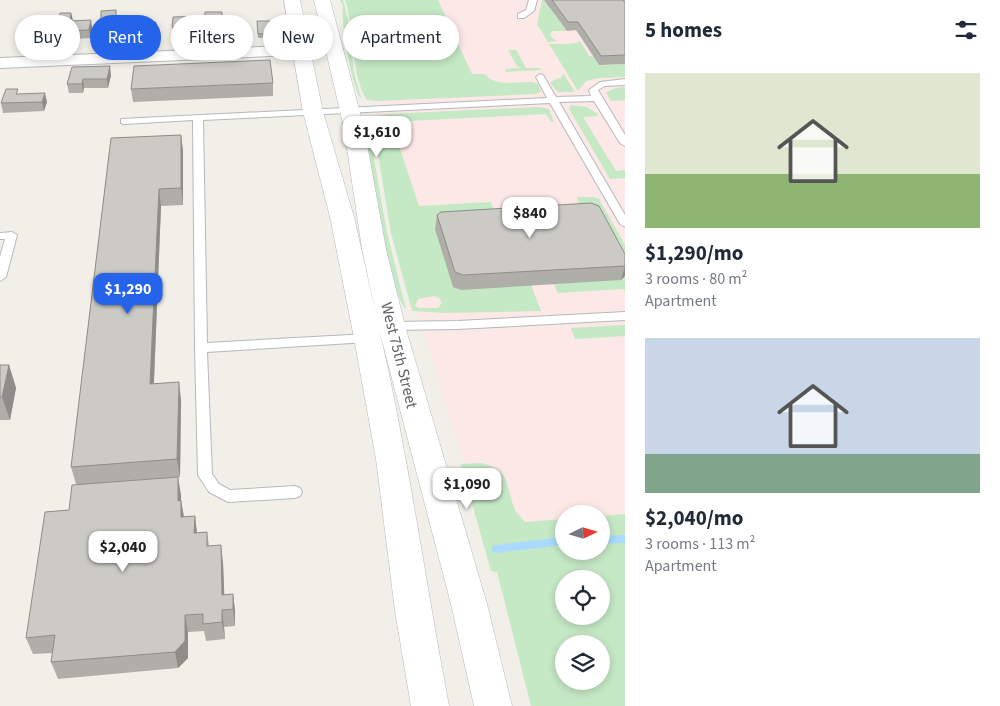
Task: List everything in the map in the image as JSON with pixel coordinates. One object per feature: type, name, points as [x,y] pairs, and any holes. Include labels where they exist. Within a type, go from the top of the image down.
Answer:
[{"type":"main road","name":"West 75th Street","points":[[292,0],[294,15]]},
{"type":"main road","name":"West 75th Street","points":[[322,0],[354,128],[374,249],[391,459],[413,611],[430,706]]},
{"type":"main road","name":"West 75th Street","points":[[302,60],[313,112],[342,217],[469,604],[493,706]]},
{"type":"street","points":[[0,64],[263,53]]},
{"type":"lane","points":[[521,16],[530,11],[533,0]]},
{"type":"lane","points":[[540,77],[625,224]]},
{"type":"lane","points":[[625,82],[596,87],[592,90],[625,143]]},
{"type":"lane","points":[[124,121],[597,98]]},
{"type":"lane","points":[[198,117],[204,475],[214,488],[228,496],[295,492]]},
{"type":"lane","points":[[0,236],[12,235],[0,277]]},
{"type":"lane","points":[[202,348],[458,326],[625,316]]},
{"type":"shaded area","points":[[347,0],[625,0],[625,544],[610,545],[610,505],[555,505],[555,551],[493,556],[411,291],[379,119],[377,97],[366,60],[459,60],[459,15],[352,15]]},
{"type":"green space","points":[[340,0],[343,0],[347,15],[343,15],[343,6]]},
{"type":"green space","points":[[345,0],[438,0],[445,15],[348,15]]},
{"type":"green space","points":[[542,0],[544,0],[567,31],[552,31],[550,36],[557,41],[548,42],[537,24]]},
{"type":"green space","points":[[580,41],[589,56],[593,56],[599,65],[625,64],[625,77],[600,78],[586,81],[578,91],[549,44],[570,44]]},
{"type":"green space","points":[[459,46],[472,74],[485,74],[495,81],[507,83],[533,82],[538,84],[541,92],[536,94],[367,100],[354,60],[459,60]]},
{"type":"green space","points":[[508,50],[516,50],[526,68],[539,68],[542,70],[505,72],[506,69],[521,68],[517,66]]},
{"type":"green space","points":[[349,60],[353,60],[361,98],[354,82]]},
{"type":"green space","points":[[563,73],[575,92],[558,92],[551,84],[552,81],[562,77]]},
{"type":"green space","points":[[625,87],[625,100],[611,101],[606,93],[615,88]]},
{"type":"green space","points":[[571,105],[587,107],[598,114],[597,116],[583,117],[616,171],[625,170],[625,178],[610,179],[569,109]]},
{"type":"green space","points":[[539,107],[549,109],[554,122],[551,122],[546,114],[409,121],[409,130],[394,131],[419,206],[491,202],[496,216],[435,225],[453,287],[531,285],[541,311],[444,313],[412,311],[391,233],[372,117],[387,114]],"holes":[[[434,296],[439,298],[442,303],[438,308],[419,308],[415,306],[418,299]]]},
{"type":"green space","points":[[367,119],[387,233],[406,309],[399,298],[386,251],[364,122]]},
{"type":"green space","points":[[577,197],[599,199],[625,245],[625,252],[612,253],[580,207]]},
{"type":"green space","points":[[625,276],[625,292],[623,289],[558,293],[554,284]]},
{"type":"green space","points":[[625,325],[625,336],[575,339],[571,328]]},
{"type":"green space","points":[[481,463],[498,470],[506,480],[515,510],[525,522],[555,520],[555,560],[610,560],[610,515],[625,514],[625,706],[531,706],[497,572],[491,571],[461,464]]},
{"type":"building","points":[[552,0],[623,0],[625,3],[625,55],[601,56],[578,22],[568,22]]},
{"type":"building","points":[[116,10],[116,15],[101,15],[101,11]]},
{"type":"building","points":[[205,12],[222,12],[222,15],[205,15]]},
{"type":"building","points":[[60,13],[71,13],[71,15],[60,15]]},
{"type":"building","points":[[90,20],[89,30],[80,30],[80,21]]},
{"type":"building","points":[[257,21],[263,21],[263,34],[258,34]]},
{"type":"building","points":[[270,60],[273,83],[131,89],[134,66]]},
{"type":"building","points":[[110,66],[107,79],[83,79],[82,84],[67,84],[72,67]]},
{"type":"building","points":[[6,89],[18,89],[16,94],[45,93],[42,102],[1,103]]},
{"type":"building","points":[[181,135],[181,188],[159,189],[150,384],[179,382],[177,459],[71,467],[111,138]]},
{"type":"building","points":[[591,203],[599,206],[625,254],[625,266],[463,275],[455,272],[437,215],[441,212]]},
{"type":"building","points":[[0,365],[9,365],[2,397],[0,397]]},
{"type":"building","points":[[178,477],[178,501],[181,500],[181,517],[195,516],[194,533],[207,532],[207,546],[221,545],[222,595],[233,594],[233,609],[222,610],[222,622],[203,624],[203,614],[185,615],[185,641],[175,652],[51,662],[55,635],[26,638],[45,512],[69,510],[72,485]]},
{"type":"waterway","points":[[610,540],[625,539]]},
{"type":"waterway","points":[[496,549],[555,542]]}]
